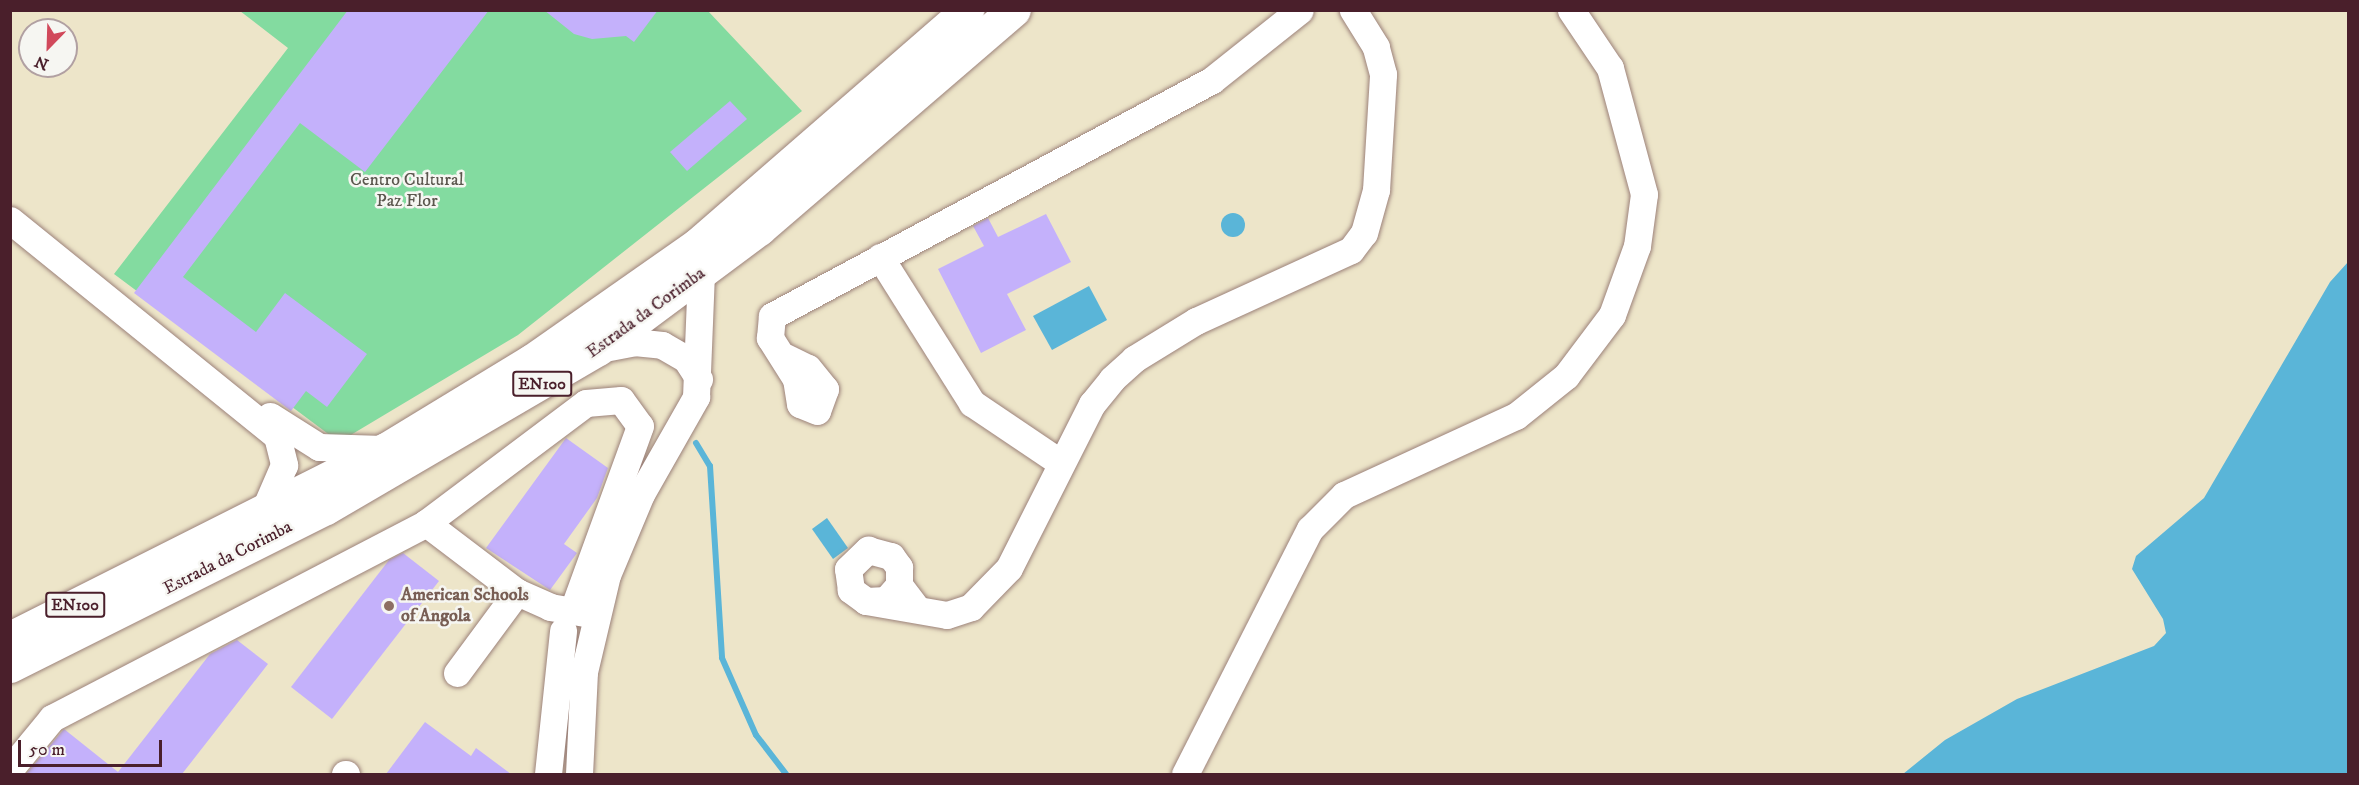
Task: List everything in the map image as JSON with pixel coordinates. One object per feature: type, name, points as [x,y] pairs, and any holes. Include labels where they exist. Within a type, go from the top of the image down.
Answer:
[{"type":"main road","name":"Estrada da Corimba","points":[[10,638],[386,448],[531,361],[688,251],[967,10]]},
{"type":"main road","name":"Estrada da Corimba","points":[[10,666],[326,508],[598,349],[701,274],[1014,10]]},
{"type":"street","points":[[785,357],[770,338],[772,316],[1212,80],[1300,10]]},
{"type":"street","points":[[866,601],[886,600],[898,585],[899,567],[891,556],[877,550],[858,555],[847,579],[866,601],[947,615],[971,607],[997,585],[1092,404],[1134,359],[1196,321],[1335,261],[1364,233],[1376,190],[1383,74],[1376,47],[1353,10]]},
{"type":"street","points":[[1185,774],[1310,529],[1344,495],[1516,416],[1566,376],[1612,315],[1637,246],[1644,194],[1610,68],[1571,10]]},
{"type":"street","points":[[10,220],[243,406],[277,436],[284,450],[284,465],[264,511]]},
{"type":"street","points":[[880,257],[972,403],[1061,463]]},
{"type":"street","points":[[579,774],[577,726],[580,623],[632,513],[690,411],[699,379],[701,274]]},
{"type":"street","points":[[598,349],[634,342],[662,345],[686,359],[699,379]]},
{"type":"street","points":[[10,769],[52,718],[426,523],[586,403],[621,400],[637,415],[640,426],[580,623],[548,774]]},
{"type":"street","points":[[243,406],[268,415],[319,447],[386,448]]},
{"type":"street","points":[[426,523],[517,592],[580,623]]},
{"type":"street","points":[[898,585],[917,609]]},
{"type":"street","points":[[457,673],[517,592]]},
{"type":"green space","name":"Centro Cultural Paz Flor","points":[[240,11],[708,11],[802,111],[518,335],[339,442],[114,274],[288,48]]},
{"type":"water","points":[[1233,213],[1238,214],[1244,220],[1244,230],[1238,236],[1233,237],[1228,236],[1222,230],[1221,225],[1222,220],[1228,214]]},
{"type":"water","points":[[2348,262],[2348,774],[1903,774],[1945,740],[2017,699],[2154,646],[2166,633],[2163,619],[2132,569],[2136,556],[2204,498],[2330,282]]},
{"type":"water","points":[[1089,286],[1107,320],[1052,350],[1033,316]]},
{"type":"water","points":[[827,518],[848,548],[833,559],[812,529]]},
{"type":"building","points":[[348,10],[489,10],[365,172],[300,123],[183,277],[256,332],[285,293],[367,354],[327,407],[306,391],[291,411],[134,293]]},
{"type":"building","points":[[544,10],[658,10],[634,42],[626,36],[592,39],[574,34]]},
{"type":"building","points":[[730,101],[747,119],[687,171],[670,152]]},
{"type":"building","points":[[1046,214],[1071,262],[1007,294],[1026,330],[981,353],[938,269],[984,246],[973,226],[988,218],[998,237]]},
{"type":"building","points":[[566,438],[608,468],[597,498],[564,544],[577,553],[550,590],[486,548]]},
{"type":"building","points":[[403,553],[439,581],[332,719],[291,687],[389,560]]},
{"type":"building","points":[[237,640],[268,664],[182,774],[26,774],[64,729],[118,772],[210,654]]},
{"type":"building","points":[[425,722],[471,756],[476,748],[511,774],[386,774]]},
{"type":"waterway","points":[[696,443],[710,466],[722,658],[756,735],[786,774]]},
{"type":"place","name":"American Schools of Angola","points":[[389,606]]}]
